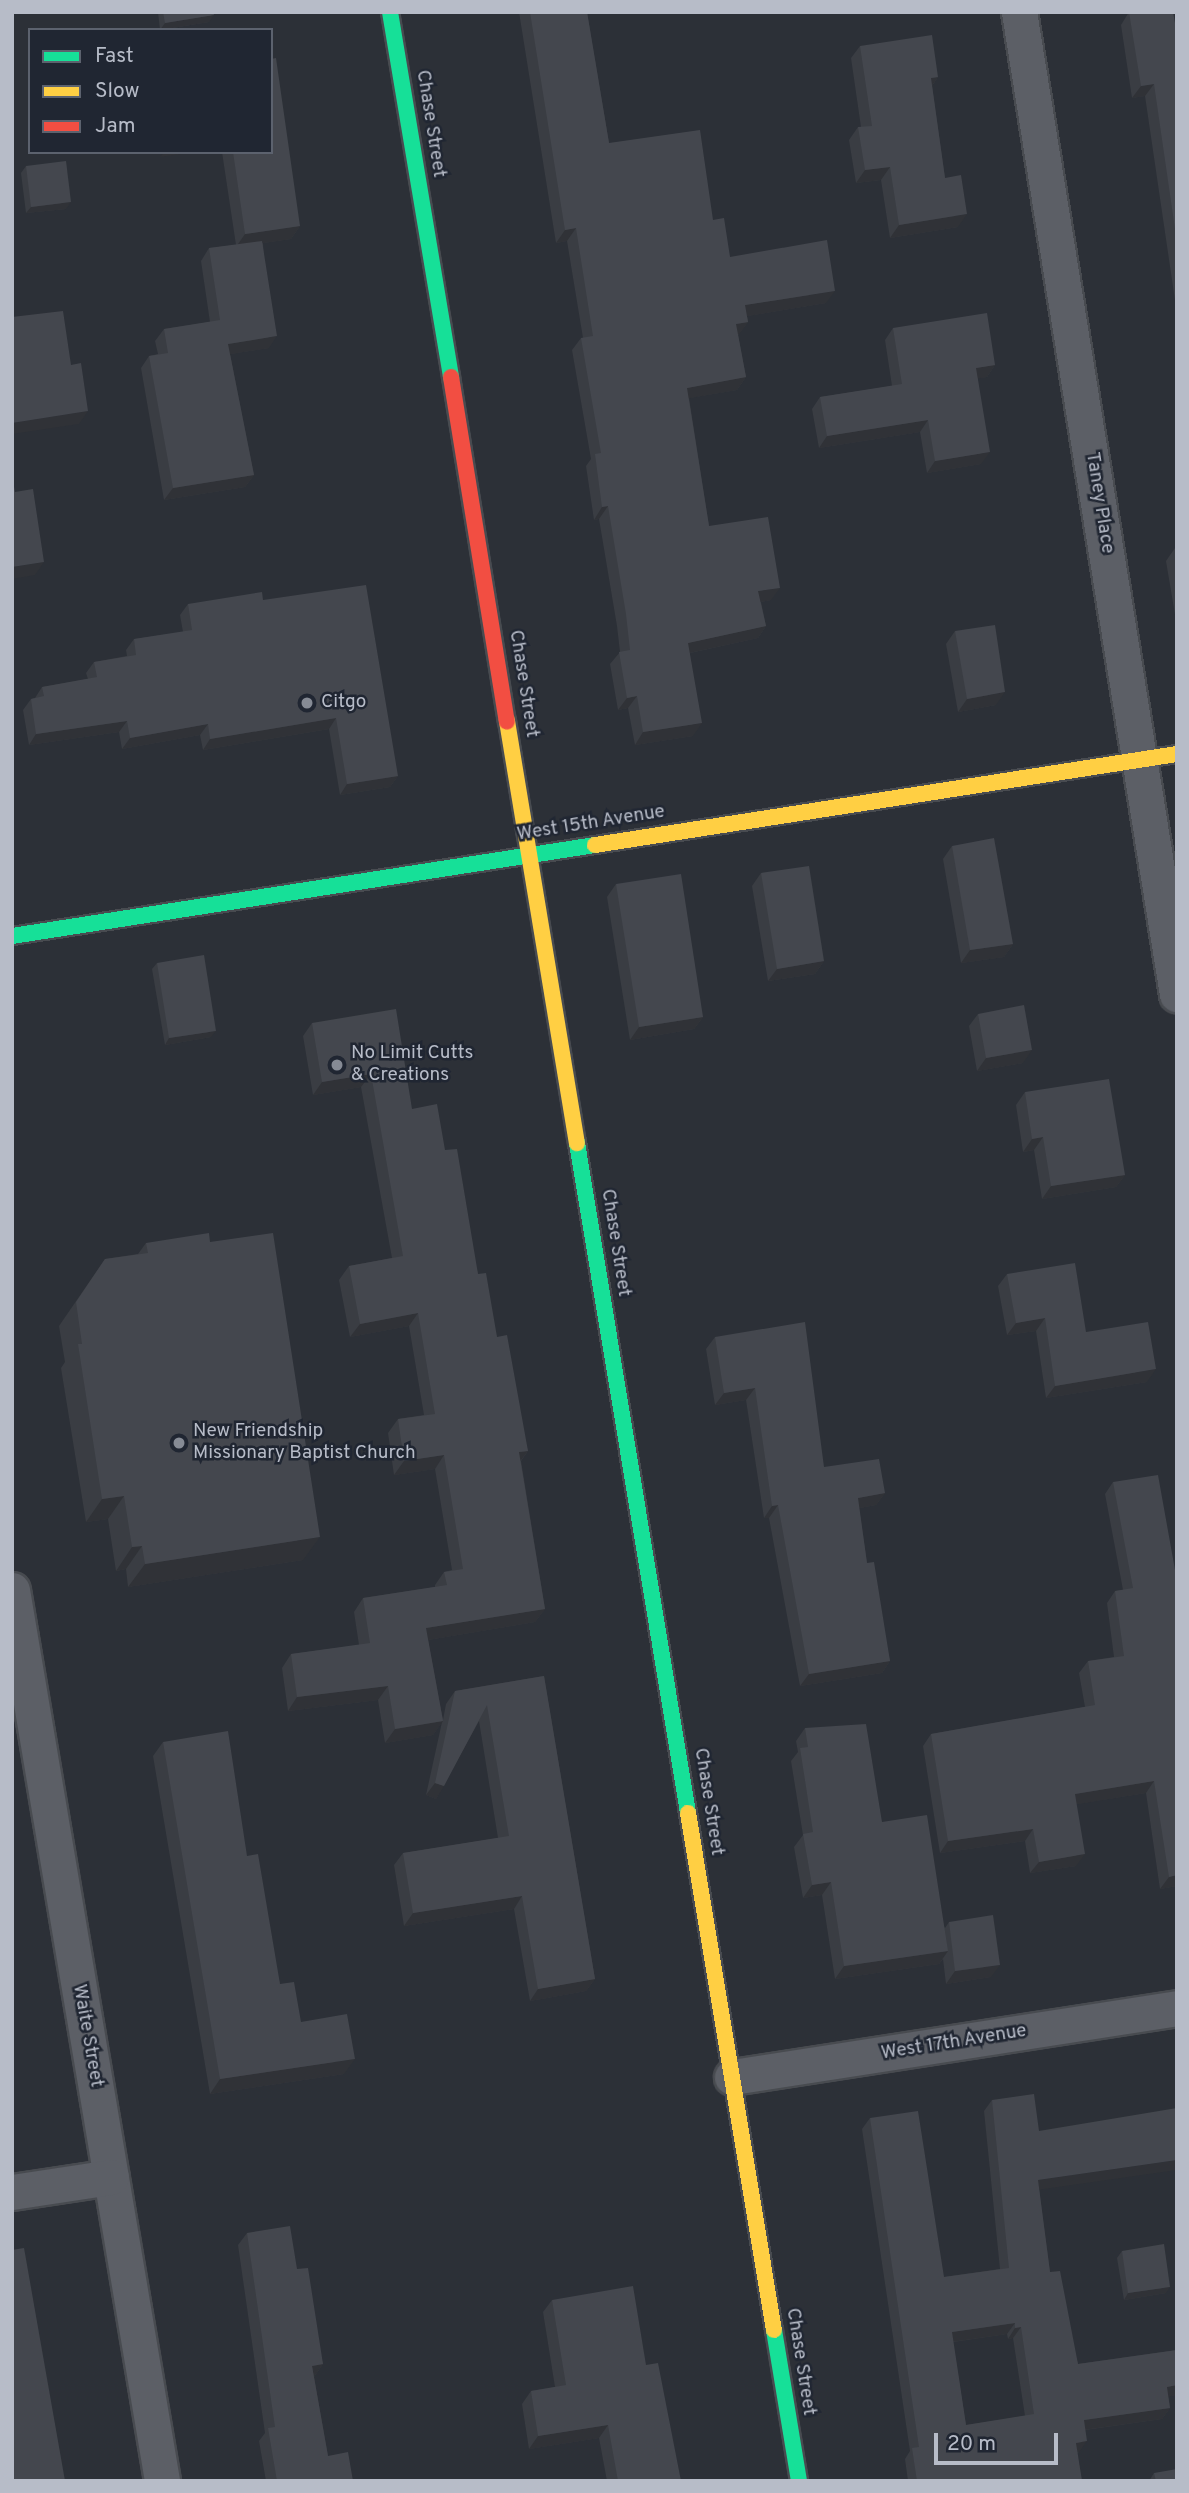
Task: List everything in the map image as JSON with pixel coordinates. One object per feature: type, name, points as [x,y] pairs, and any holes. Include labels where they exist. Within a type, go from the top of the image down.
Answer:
[{"type":"street","name":"Chase Street","points":[[390,12],[799,2481]]},
{"type":"street","name":"Taney Place","points":[[1019,12],[1142,760],[1177,993]]},
{"type":"street","name":"West 15th Avenue","points":[[12,936],[1177,754]]},
{"type":"street","name":"Waite Street","points":[[12,1590],[162,2481]]},
{"type":"street","name":"West 17th Avenue","points":[[732,2077],[1177,2008]]},
{"type":"street","points":[[12,2192],[111,2177]]},
{"type":"building","points":[[163,12],[213,12],[214,15],[165,23]]},
{"type":"building","points":[[530,12],[587,12],[609,143],[700,130],[713,220],[724,218],[730,257],[827,240],[835,291],[745,305],[748,322],[736,324],[746,377],[687,388],[709,526],[768,517],[780,588],[758,591],[766,626],[688,643],[702,723],[643,732],[637,696],[627,698],[619,652],[630,650],[626,614],[608,506],[602,507],[595,454],[601,453],[581,338],[593,336],[576,228],[565,230]]},
{"type":"building","points":[[1129,12],[1173,12],[1177,23],[1177,243],[1154,84],[1141,86]]},
{"type":"building","points":[[932,35],[938,77],[931,78],[945,178],[961,175],[967,214],[899,225],[890,167],[865,170],[858,127],[872,126],[860,46]]},
{"type":"building","points":[[276,58],[300,226],[245,234],[233,154],[273,154],[273,59]]},
{"type":"building","points":[[66,161],[71,202],[31,207],[26,166]]},
{"type":"building","points":[[262,241],[277,336],[228,344],[254,475],[173,488],[149,356],[168,353],[164,329],[220,320],[209,248]]},
{"type":"building","points":[[63,311],[71,365],[81,363],[88,411],[12,423],[12,317]]},
{"type":"building","points":[[987,313],[995,365],[976,368],[990,452],[935,461],[928,420],[827,436],[820,397],[902,384],[893,328]]},
{"type":"building","points":[[12,476],[15,492],[33,489],[44,562],[12,567]]},
{"type":"building","points":[[366,585],[398,776],[347,784],[336,718],[210,739],[208,724],[130,738],[127,721],[36,734],[31,699],[44,696],[42,687],[97,677],[94,662],[136,655],[134,639],[192,630],[188,604],[262,592],[263,600]]},
{"type":"building","points":[[995,625],[1005,692],[967,699],[955,631]]},
{"type":"building","points":[[994,838],[1013,944],[970,950],[952,846]]},
{"type":"building","points":[[809,866],[824,961],[777,969],[761,873]]},
{"type":"building","points":[[681,874],[703,1017],[639,1027],[616,884]]},
{"type":"building","points":[[204,955],[216,1031],[169,1038],[157,963]]},
{"type":"building","points":[[1024,1005],[1032,1050],[986,1058],[978,1014]]},
{"type":"building","points":[[396,1009],[412,1109],[437,1104],[445,1150],[457,1149],[478,1274],[486,1273],[497,1337],[507,1335],[528,1451],[519,1452],[545,1609],[426,1628],[443,1721],[395,1729],[388,1686],[297,1697],[291,1654],[370,1643],[363,1598],[447,1585],[444,1572],[463,1569],[444,1455],[404,1461],[398,1419],[435,1414],[418,1313],[360,1324],[349,1266],[403,1256],[371,1074],[322,1082],[312,1023]]},
{"type":"building","points":[[1109,1079],[1125,1175],[1051,1186],[1043,1137],[1032,1139],[1025,1092]]},
{"type":"building","name":"New Friendship Missionary Baptist Church","points":[[209,1233],[210,1242],[273,1233],[320,1537],[145,1564],[142,1546],[132,1547],[124,1496],[102,1499],[78,1344],[82,1344],[76,1302],[105,1259],[148,1253],[146,1243]]},
{"type":"building","points":[[1075,1263],[1086,1332],[1148,1322],[1156,1369],[1055,1386],[1045,1318],[1016,1323],[1007,1274]]},
{"type":"building","points":[[805,1322],[824,1467],[879,1459],[885,1493],[858,1498],[867,1563],[874,1562],[890,1661],[809,1674],[778,1505],[772,1506],[755,1388],[724,1393],[715,1337]]},
{"type":"building","points":[[1158,1475],[1177,1581],[1177,1875],[1169,1877],[1154,1781],[1075,1794],[1085,1854],[1039,1862],[1033,1829],[948,1841],[931,1734],[1095,1705],[1088,1661],[1124,1656],[1115,1591],[1133,1588],[1113,1482]]},
{"type":"building","points":[[544,1676],[595,1979],[538,1989],[522,1896],[413,1913],[403,1853],[509,1836],[487,1705],[444,1786],[435,1783],[455,1691]]},
{"type":"building","points":[[866,1724],[882,1822],[927,1815],[948,1951],[844,1966],[831,1882],[812,1885],[803,1834],[813,1832],[800,1748],[808,1747],[805,1728]]},
{"type":"building","points":[[228,1731],[247,1856],[258,1854],[280,1984],[294,1982],[301,2022],[347,2014],[355,2059],[220,2079],[163,1742]]},
{"type":"building","points":[[993,1915],[1000,1965],[955,1971],[949,1922]]},
{"type":"building","points":[[1034,2094],[1039,2131],[1177,2108],[1177,2160],[1038,2180],[1050,2272],[1060,2271],[1078,2364],[1177,2350],[1177,2385],[1167,2387],[1170,2408],[1084,2420],[1087,2441],[1076,2443],[1082,2481],[917,2481],[912,2448],[919,2447],[870,2118],[918,2111],[944,2277],[1009,2268],[992,2100]],"holes":[[[1015,2323],[1015,2328],[1021,2327],[1034,2414],[966,2425],[952,2332]]]},
{"type":"building","points":[[290,2226],[297,2269],[308,2268],[323,2364],[312,2366],[328,2456],[348,2452],[353,2481],[277,2481],[268,2428],[275,2427],[247,2233]]},
{"type":"building","points":[[1164,2244],[1170,2287],[1128,2293],[1122,2251]]},
{"type":"building","points":[[24,2248],[65,2481],[12,2481],[12,2250]]},
{"type":"building","points":[[633,2286],[646,2365],[658,2363],[681,2481],[618,2481],[608,2425],[538,2436],[531,2391],[566,2385],[552,2300]]},
{"type":"building","points":[[1177,2469],[1177,2481],[1156,2481],[1154,2473]]},
{"type":"traffic: fast","points":[[390,12],[451,377]]},
{"type":"traffic: fast","points":[[12,936],[595,845]]},
{"type":"traffic: fast","points":[[577,1143],[688,1813]]},
{"type":"traffic: fast","points":[[774,2330],[799,2481]]},
{"type":"traffic: slow","points":[[507,721],[577,1143]]},
{"type":"traffic: slow","points":[[595,845],[1177,754]]},
{"type":"traffic: slow","points":[[688,1813],[774,2330]]},
{"type":"traffic: jam","points":[[451,377],[507,721]]},
{"type":"place","name":"Citgo","points":[[307,703]]},
{"type":"place","name":"No Limit Cutts & Creations","points":[[337,1065]]},
{"type":"place","name":"New Friendship Missionary Baptist Church","points":[[179,1443]]}]
